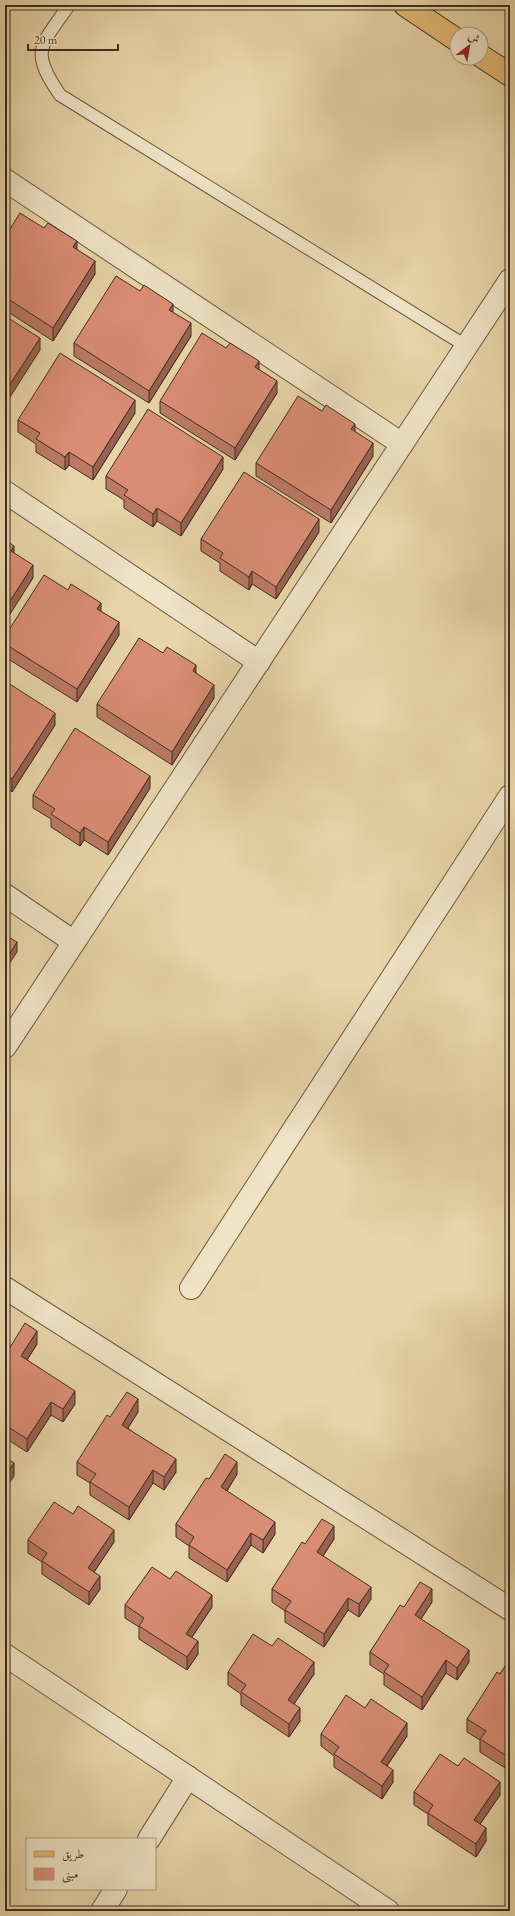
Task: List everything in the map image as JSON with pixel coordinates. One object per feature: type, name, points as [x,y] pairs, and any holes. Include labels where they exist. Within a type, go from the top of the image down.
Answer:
[{"type":"main road","points":[[404,5],[449,35]]},
{"type":"main road","points":[[489,61],[510,75]]},
{"type":"street","points":[[5,180],[402,444]]},
{"type":"street","points":[[5,1047],[510,280]]},
{"type":"street","points":[[5,492],[259,662]]},
{"type":"street","points":[[191,1288],[510,796]]},
{"type":"street","points":[[5,895],[74,942]]},
{"type":"street","points":[[5,1288],[510,1609]]},
{"type":"street","points":[[5,1655],[388,1911]]},
{"type":"street","points":[[150,1838],[188,1777]]},
{"type":"street","points":[[102,1911],[115,1890]]},
{"type":"lane","points":[[69,5],[43,44],[41,60],[47,75],[60,95],[466,346]]},
{"type":"building","points":[[5,199],[9,201],[5,207]]},
{"type":"building","points":[[20,213],[44,228],[48,223],[77,241],[73,247],[95,261],[53,328],[5,297],[5,237]]},
{"type":"building","points":[[116,276],[140,291],[144,285],[173,304],[169,310],[191,323],[149,391],[74,343]]},
{"type":"building","points":[[5,316],[40,338],[5,392]]},
{"type":"building","points":[[202,333],[226,348],[230,343],[259,361],[255,367],[277,381],[235,448],[160,401]]},
{"type":"building","points":[[60,353],[135,400],[93,467],[69,452],[65,457],[36,439],[40,433],[18,420]]},
{"type":"building","points":[[298,396],[322,411],[326,405],[355,424],[351,429],[373,443],[331,510],[256,463]]},
{"type":"building","points":[[148,409],[223,457],[181,523],[157,508],[153,514],[124,495],[128,490],[106,476]]},
{"type":"building","points":[[244,472],[319,519],[276,587],[252,571],[249,577],[220,558],[223,553],[201,539]]},
{"type":"building","points":[[5,540],[14,546],[11,551],[33,565],[5,609]]},
{"type":"building","points":[[44,575],[68,590],[71,584],[101,603],[97,609],[119,622],[77,689],[5,644],[5,636]]},
{"type":"building","points":[[139,638],[163,653],[167,647],[196,665],[193,671],[214,685],[172,752],[97,704]]},
{"type":"building","points":[[5,681],[55,713],[12,779],[5,775]]},
{"type":"building","points":[[75,728],[150,776],[108,842],[84,827],[80,833],[51,814],[55,809],[33,795]]},
{"type":"building","points":[[5,935],[17,942],[5,961]]},
{"type":"building","points":[[25,1323],[37,1331],[21,1356],[75,1391],[63,1409],[51,1402],[27,1439],[5,1425],[5,1348],[6,1347],[9,1349]]},
{"type":"building","points":[[127,1392],[138,1399],[122,1425],[176,1459],[164,1477],[153,1470],[129,1507],[90,1482],[96,1474],[77,1462],[107,1415],[110,1417]]},
{"type":"building","points":[[225,1454],[237,1462],[221,1487],[275,1522],[263,1540],[251,1533],[227,1570],[189,1545],[194,1537],[176,1524],[206,1478],[209,1479]]},
{"type":"building","points":[[5,1457],[14,1463],[5,1477]]},
{"type":"building","points":[[54,1502],[73,1514],[78,1506],[114,1530],[88,1568],[100,1576],[89,1592],[42,1561],[47,1553],[28,1540]]},
{"type":"building","points":[[322,1519],[334,1526],[317,1552],[371,1587],[359,1604],[348,1598],[324,1634],[285,1610],[291,1601],[272,1589],[302,1542],[305,1544]]},
{"type":"building","points":[[152,1567],[170,1579],[176,1571],[212,1595],[186,1634],[198,1641],[187,1657],[139,1626],[144,1618],[125,1605]]},
{"type":"building","points":[[420,1582],[432,1589],[415,1615],[469,1650],[457,1668],[446,1660],[422,1697],[384,1672],[389,1665],[370,1652],[400,1605],[404,1607]]},
{"type":"building","points":[[253,1634],[272,1646],[278,1638],[314,1662],[288,1700],[300,1708],[289,1724],[241,1692],[246,1685],[228,1672]]},
{"type":"building","points":[[510,1659],[510,1758],[480,1739],[486,1731],[467,1719],[497,1672],[500,1674]]},
{"type":"building","points":[[346,1695],[365,1708],[371,1699],[407,1723],[381,1762],[393,1770],[382,1786],[334,1754],[339,1747],[321,1734]]},
{"type":"building","points":[[440,1754],[458,1766],[464,1758],[500,1782],[474,1820],[486,1828],[476,1844],[428,1813],[433,1805],[414,1792]]}]
